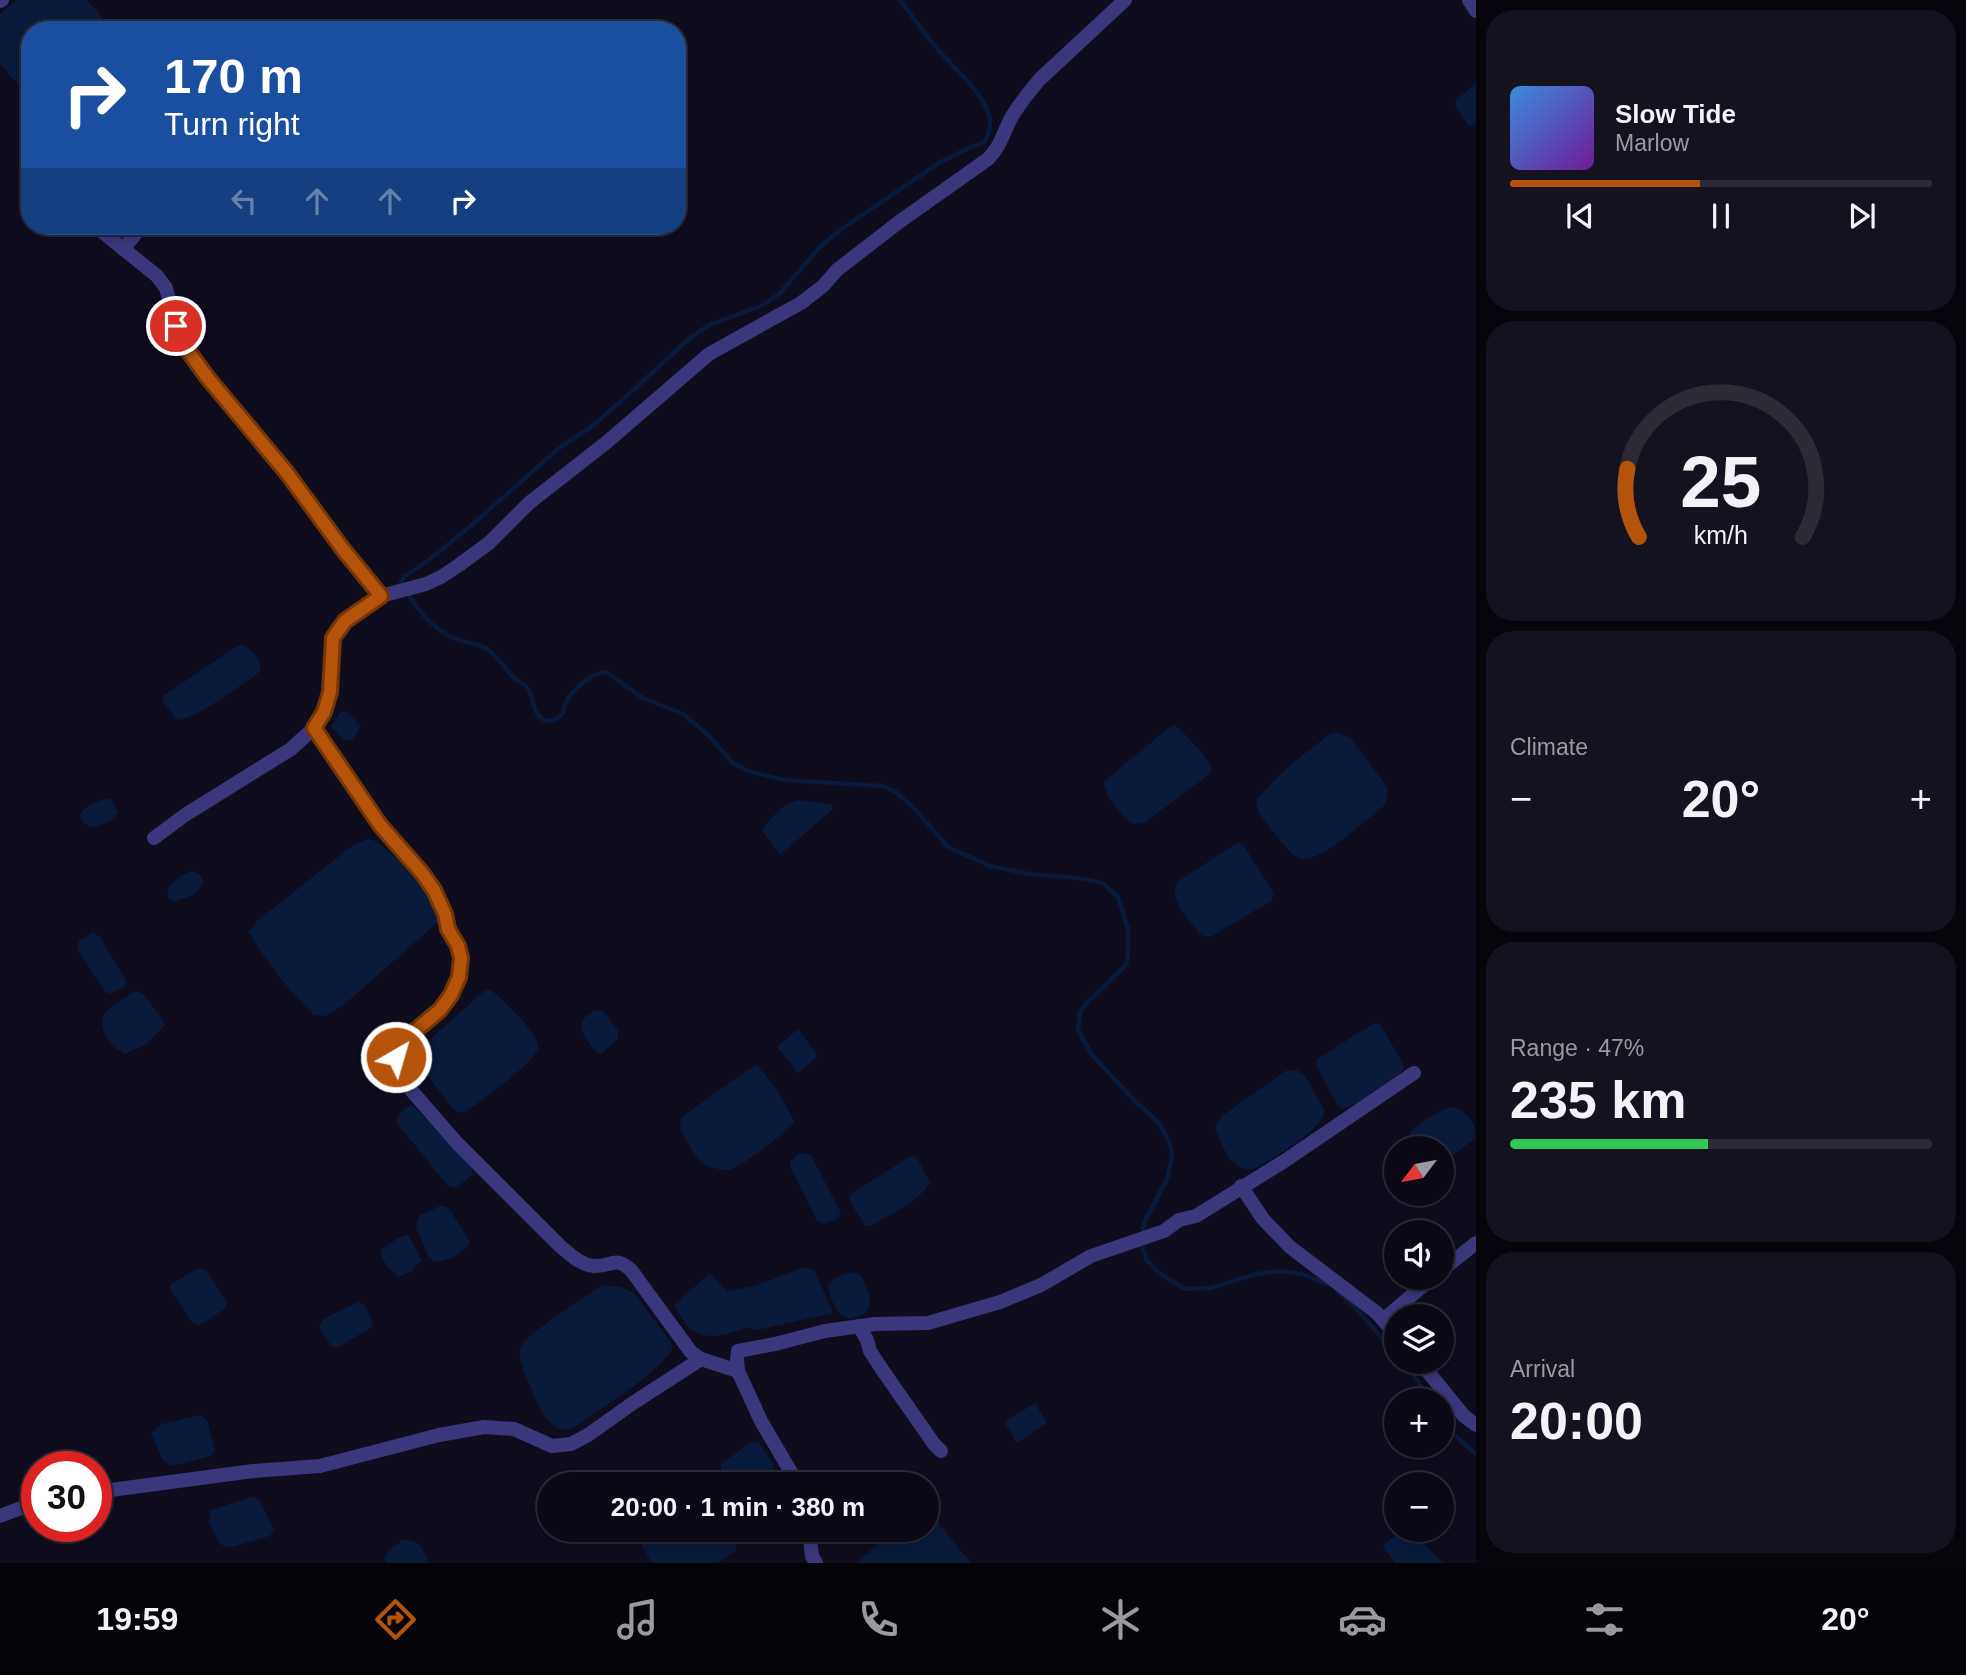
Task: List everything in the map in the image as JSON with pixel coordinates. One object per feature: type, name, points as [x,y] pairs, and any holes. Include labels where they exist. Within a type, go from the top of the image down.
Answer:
[{"type":"street","points":[[154,838],[185,815],[290,749],[314,728],[324,712],[330,692],[333,638],[345,621],[387,595],[441,577],[489,543],[529,503],[607,442],[709,354],[802,303],[837,270],[899,222],[988,159],[999,147],[1009,123],[1029,92],[1125,0]]},
{"type":"street","points":[[1469,0],[1476,11]]},
{"type":"street","points":[[106,235],[157,276],[166,288],[176,326],[186,348],[287,473],[342,548],[387,595]]},
{"type":"street","points":[[123,250],[135,235]]},
{"type":"street","points":[[314,728],[380,825],[434,890],[445,914],[448,929],[458,946],[461,958],[459,977],[451,995],[440,1010],[396,1050],[399,1070],[411,1090],[513,1201],[576,1259],[595,1266],[617,1261],[623,1263],[631,1270],[684,1346],[701,1359],[738,1371]]},
{"type":"street","points":[[791,1472],[761,1421],[738,1371],[738,1351],[825,1331],[875,1324],[928,1323],[1000,1302],[1041,1285],[1091,1256],[1164,1231],[1179,1220],[1196,1216],[1283,1162],[1415,1073]]},
{"type":"street","points":[[1241,1186],[1263,1219],[1290,1247],[1377,1312],[1383,1320],[1418,1290]]},
{"type":"street","points":[[1454,1260],[1476,1243]]},
{"type":"street","points":[[859,1326],[881,1368],[941,1451]]},
{"type":"street","points":[[112,1491],[253,1471],[320,1466],[439,1435],[484,1427],[514,1429],[552,1446],[571,1444],[701,1359]]},
{"type":"street","points":[[1430,1374],[1464,1416],[1476,1425]]},
{"type":"street","points":[[0,1516],[21,1508]]},
{"type":"street","points":[[811,1542],[812,1556],[816,1563]]},
{"type":"water","points":[[16,0],[87,0],[102,19],[21,21],[21,88],[0,64],[0,14]]},
{"type":"water","points":[[1476,83],[1476,122],[1471,126],[1455,105],[1456,100]]},
{"type":"water","points":[[243,644],[259,662],[261,669],[257,674],[205,709],[176,720],[163,701],[163,696]]},
{"type":"water","points":[[346,711],[361,726],[352,740],[343,740],[331,727],[340,713]]},
{"type":"water","points":[[1175,725],[1206,758],[1211,772],[1144,823],[1131,823],[1112,802],[1104,781]]},
{"type":"water","points":[[1331,733],[1350,738],[1387,787],[1387,799],[1384,806],[1321,854],[1311,858],[1298,858],[1263,819],[1258,811],[1257,798],[1290,765]]},
{"type":"water","points":[[108,798],[118,812],[116,815],[95,827],[91,828],[85,824],[80,816],[85,809]]},
{"type":"water","points":[[798,800],[831,804],[833,809],[780,855],[762,831],[781,808]]},
{"type":"water","points":[[368,839],[387,849],[411,874],[431,901],[438,922],[345,1004],[326,1016],[314,1015],[279,976],[248,932],[258,920],[352,846]]},
{"type":"water","points":[[1238,842],[1244,846],[1273,892],[1273,897],[1271,901],[1206,937],[1200,934],[1178,903],[1175,896],[1177,882]]},
{"type":"water","points":[[192,871],[200,874],[203,881],[198,890],[183,899],[169,899],[167,892],[172,884]]},
{"type":"water","points":[[93,932],[99,936],[127,982],[124,987],[109,994],[77,949],[79,941]]},
{"type":"water","points":[[491,990],[527,1026],[538,1048],[535,1055],[517,1073],[493,1092],[465,1113],[455,1111],[416,1061],[416,1055],[484,991]]},
{"type":"water","points":[[138,991],[144,995],[165,1025],[147,1044],[125,1054],[109,1041],[102,1020],[114,1005]]},
{"type":"water","points":[[595,1010],[603,1011],[618,1031],[618,1038],[601,1054],[587,1040],[581,1025]]},
{"type":"water","points":[[1374,1023],[1380,1024],[1404,1065],[1403,1070],[1374,1092],[1342,1109],[1317,1067],[1317,1059]]},
{"type":"water","points":[[798,1029],[818,1056],[798,1073],[777,1047]]},
{"type":"water","points":[[755,1065],[780,1095],[795,1122],[735,1168],[723,1170],[702,1163],[686,1139],[680,1125],[681,1120],[684,1115]]},
{"type":"water","points":[[1297,1070],[1305,1076],[1325,1111],[1321,1120],[1306,1136],[1256,1168],[1239,1167],[1227,1155],[1215,1127],[1222,1116],[1285,1071]]},
{"type":"water","points":[[412,1105],[471,1162],[471,1176],[456,1188],[448,1186],[396,1122],[398,1116]]},
{"type":"water","points":[[1448,1107],[1454,1107],[1468,1116],[1476,1138],[1454,1154],[1454,1136],[1410,1136],[1412,1130]]},
{"type":"water","points":[[800,1153],[811,1155],[841,1213],[838,1219],[823,1224],[817,1220],[790,1166],[790,1162]]},
{"type":"water","points":[[912,1155],[918,1160],[930,1182],[920,1195],[904,1207],[871,1226],[865,1226],[850,1202],[851,1194]]},
{"type":"water","points":[[440,1206],[450,1210],[470,1244],[454,1256],[435,1262],[428,1256],[416,1227],[419,1216]]},
{"type":"water","points":[[408,1235],[422,1260],[411,1272],[399,1277],[387,1265],[381,1250],[398,1238]]},
{"type":"water","points":[[805,1267],[815,1271],[833,1313],[762,1329],[753,1330],[747,1327],[712,1336],[691,1329],[674,1305],[710,1273],[727,1291],[755,1286]]},
{"type":"water","points":[[199,1268],[207,1271],[227,1302],[226,1308],[200,1325],[193,1323],[170,1289],[170,1285]]},
{"type":"water","points":[[852,1272],[860,1274],[870,1304],[865,1313],[858,1317],[845,1318],[837,1310],[827,1285],[839,1276]]},
{"type":"water","points":[[602,1285],[620,1287],[634,1293],[673,1348],[657,1367],[623,1394],[579,1424],[569,1429],[557,1428],[545,1416],[535,1398],[521,1362],[521,1347],[545,1324]]},
{"type":"water","points":[[358,1302],[364,1305],[373,1323],[370,1328],[337,1348],[332,1347],[319,1327],[323,1319]]},
{"type":"water","points":[[1035,1403],[1047,1423],[1017,1443],[1004,1422]]},
{"type":"water","points":[[200,1415],[207,1420],[215,1450],[211,1456],[172,1466],[163,1461],[151,1433],[162,1424]]},
{"type":"water","points":[[751,1442],[758,1442],[774,1464],[774,1471],[721,1472],[721,1464]]},
{"type":"water","points":[[254,1496],[260,1501],[274,1530],[270,1536],[229,1548],[220,1544],[209,1522],[211,1510]]},
{"type":"water","points":[[939,1524],[971,1563],[857,1563],[880,1542],[939,1542]]},
{"type":"water","points":[[403,1540],[417,1543],[429,1563],[387,1563],[384,1558],[389,1550]]},
{"type":"water","points":[[639,1542],[736,1542],[735,1552],[717,1563],[652,1563]]},
{"type":"water","points":[[1387,1542],[1423,1542],[1443,1563],[1395,1563],[1383,1545]]},
{"type":"waterway","points":[[900,0],[986,107],[990,119],[989,131],[983,143],[939,163],[840,230],[820,247],[779,294],[761,306],[711,324],[691,337],[591,427],[559,448],[473,524],[404,577],[401,583],[418,608],[438,629],[456,639],[484,647],[494,655],[514,678],[526,686],[536,711],[543,719],[550,721],[559,717],[568,698],[577,688],[588,679],[606,672],[643,698],[683,714],[707,734],[734,764],[748,771],[784,780],[883,786],[896,792],[913,807],[948,847],[990,866],[1102,883],[1118,897],[1128,929],[1128,955],[1126,965],[1080,1012],[1078,1030],[1092,1055],[1160,1124],[1170,1144],[1172,1157],[1167,1179],[1143,1225],[1142,1246],[1147,1261],[1159,1273],[1185,1289],[1210,1288],[1257,1274],[1280,1271],[1302,1274],[1330,1285]]},
{"type":"waterway","points":[[1337,1291],[1384,1340]]},
{"type":"waterway","points":[[1412,1374],[1423,1388]]},
{"type":"waterway","points":[[1454,1435],[1476,1454]]},
{"type":"route","points":[[176,326],[186,348],[207,377],[287,473],[381,596],[345,621],[333,638],[330,692],[324,712],[314,728],[380,825],[434,890],[461,958],[459,977],[451,995],[440,1010],[403,1041],[396,1050],[396,1057]]}]
